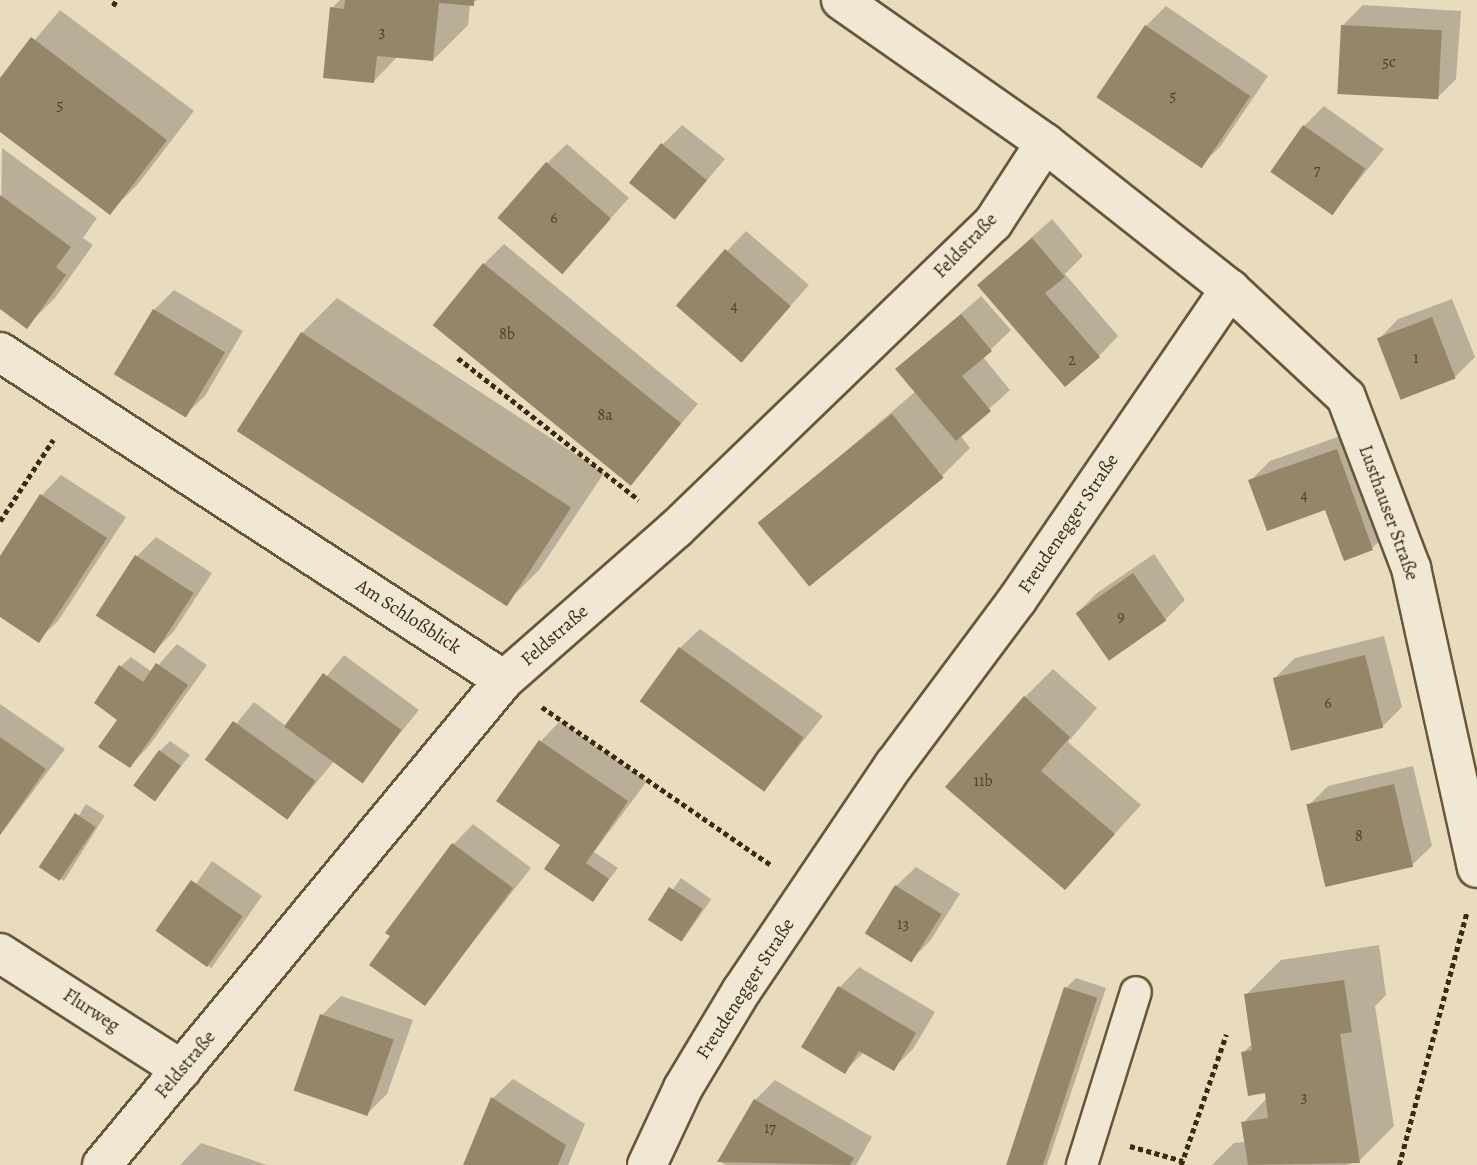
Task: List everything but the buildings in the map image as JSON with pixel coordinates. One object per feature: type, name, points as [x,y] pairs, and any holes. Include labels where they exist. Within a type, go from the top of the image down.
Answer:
[{"type":"street","points":[[841,0],[1045,143],[1230,289]]},
{"type":"street","name":"Feldstraße","points":[[102,1165],[504,680],[676,529],[993,223],[1045,143]]},
{"type":"street","name":"Lusthauser Straße","points":[[1230,289],[1346,397],[1411,568],[1473,885]]},
{"type":"street","name":"Freudenegger Straße","points":[[647,1165],[683,1088],[809,892],[894,765],[1017,600],[1230,289]]},
{"type":"street","name":"Am Schloßblick","points":[[0,352],[504,680]]},
{"type":"street","name":"Flurweg","points":[[0,953],[182,1070]]},
{"type":"lane","points":[[1082,1165],[1136,992]]},
{"type":"path","points":[[113,6],[116,0]]},
{"type":"path","points":[[458,358],[676,529]]},
{"type":"path","points":[[0,521],[78,403]]},
{"type":"path","points":[[504,680],[809,892]]},
{"type":"path","points":[[1399,1165],[1473,885]]},
{"type":"path","points":[[1093,1136],[1182,1163],[1226,1035]]}]
